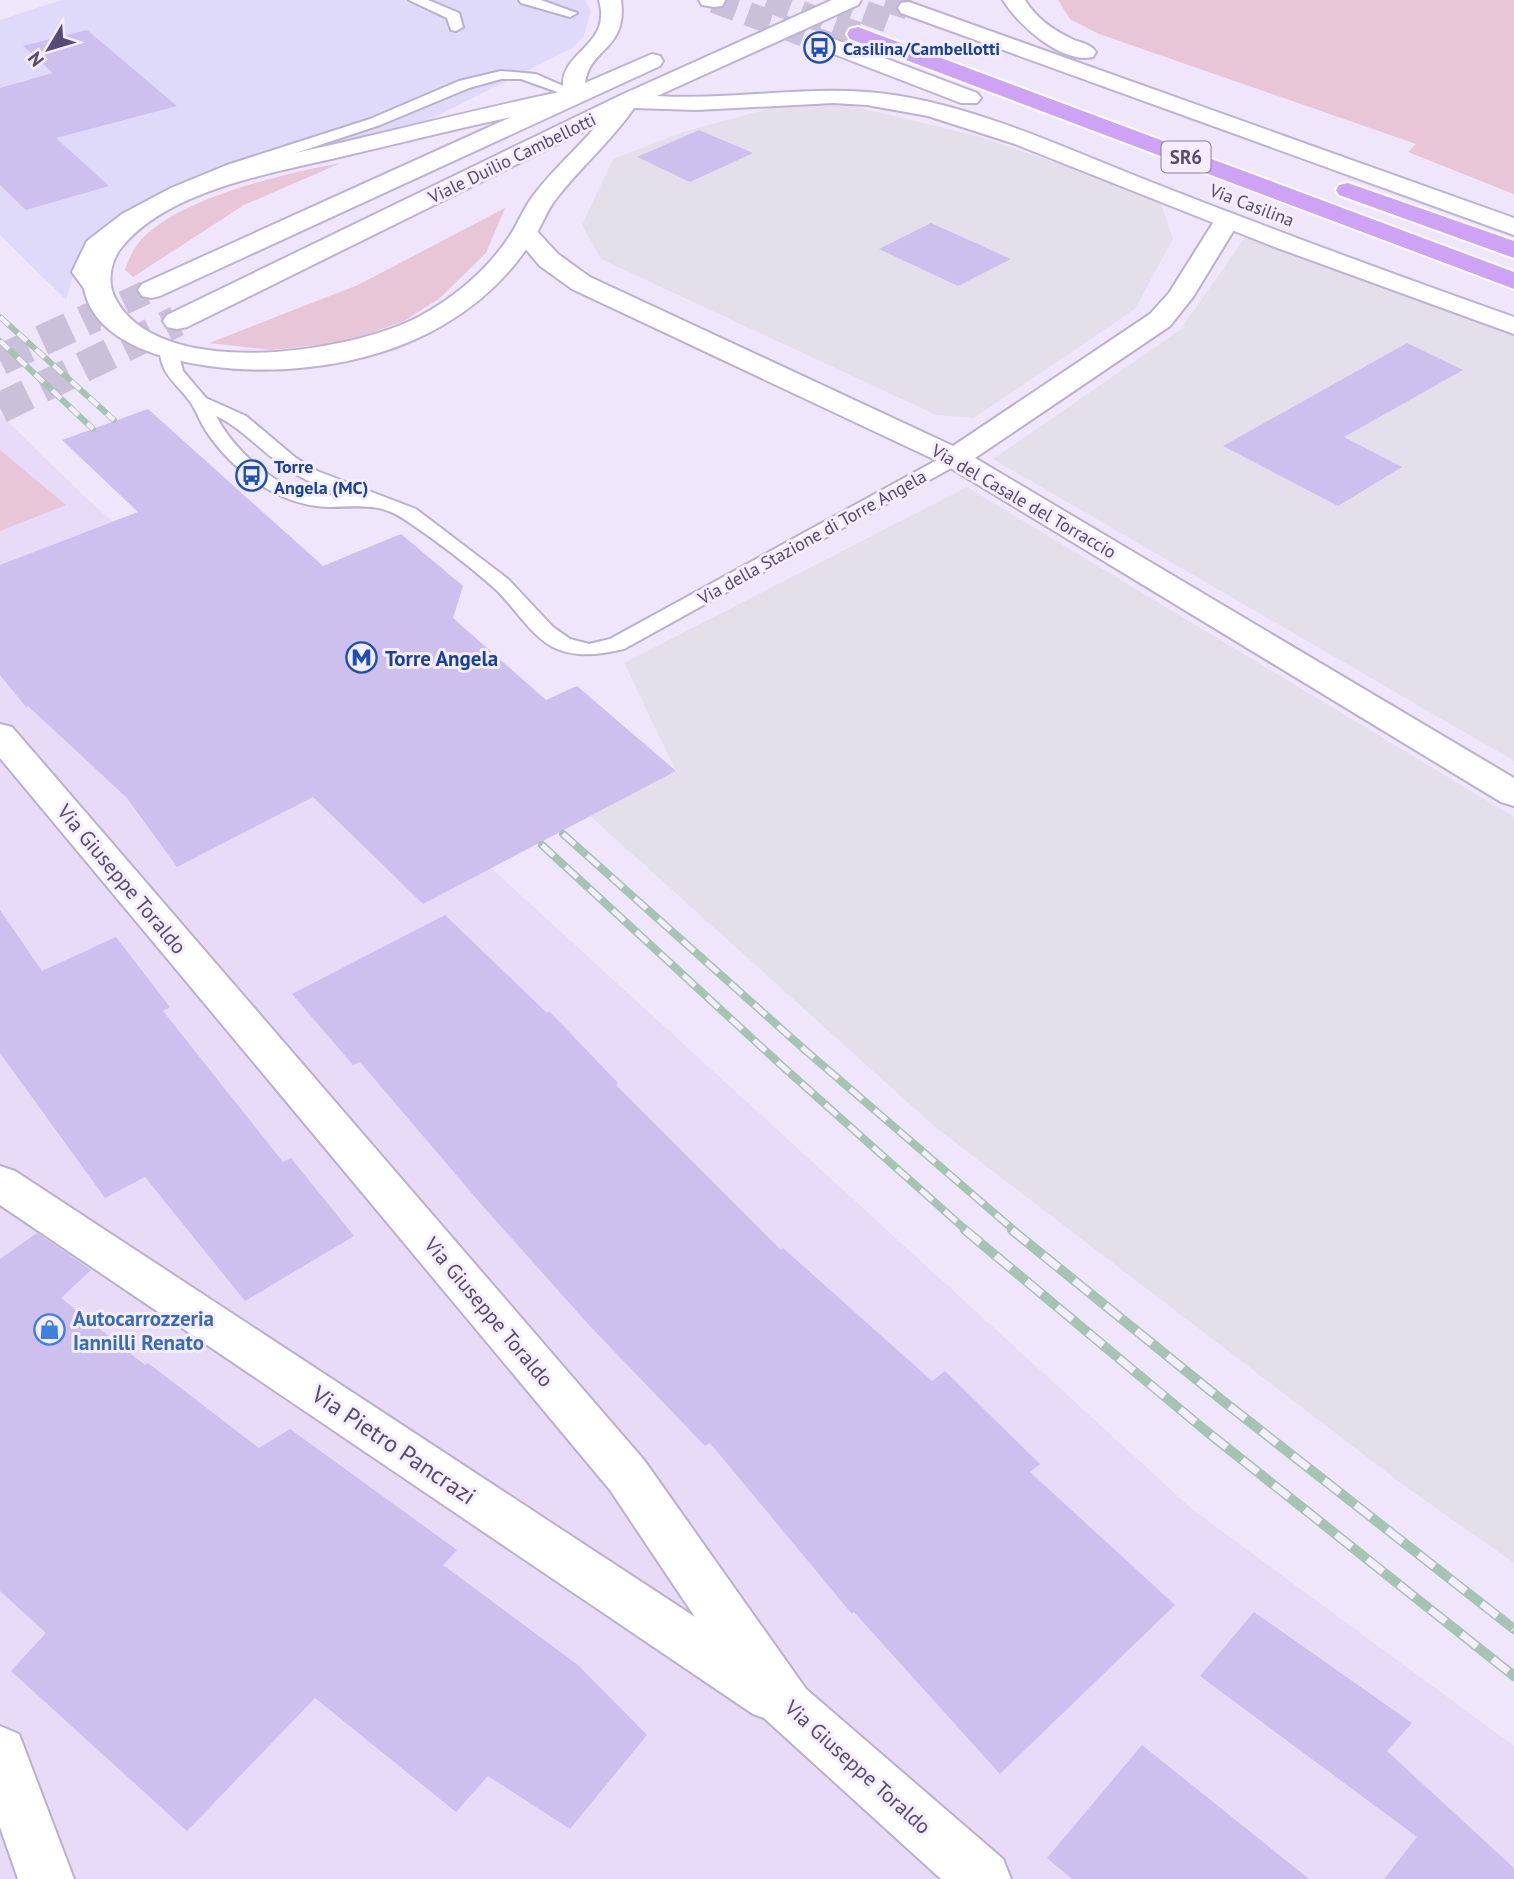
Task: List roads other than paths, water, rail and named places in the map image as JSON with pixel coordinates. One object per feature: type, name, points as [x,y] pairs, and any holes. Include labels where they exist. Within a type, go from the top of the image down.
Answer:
[{"type":"main road","points":[[610,0],[613,26],[574,72],[572,84],[577,94],[291,162],[219,182],[172,199],[133,223],[106,250],[96,280],[104,309],[124,330],[169,350],[215,358],[283,360],[332,354],[380,342],[415,329],[468,296],[505,262],[542,201],[611,126],[627,101],[677,103],[829,95],[902,103],[983,126],[1514,327]]},
{"type":"main road","name":"Viale Duilio Cambellotti","points":[[177,321],[627,101],[850,0]]},
{"type":"main road","points":[[1014,0],[1032,22],[1074,47],[1403,166],[1514,210]]},
{"type":"main road","points":[[909,8],[1514,227]]},
{"type":"main road","name":"SR6","points":[[888,21],[1514,250]]},
{"type":"main road","name":"Via Casilina","points":[[858,34],[1514,281]]},
{"type":"main road","name":"Via Casilina","points":[[834,46],[1514,305]]},
{"type":"main road","name":"Viale Duilio Cambellotti","points":[[151,289],[676,51]]},
{"type":"main road","name":"Via della Stazione di Torre Angela","points":[[955,458],[1160,320],[1180,297],[1227,220]]},
{"type":"main road","name":"Via del Casale del Torraccio","points":[[525,233],[556,266],[595,292],[955,458],[1514,794]]},
{"type":"main road","name":"Via Giuseppe Toraldo","points":[[0,735],[627,1475],[787,1707],[983,1879]]},
{"type":"main road","name":"Via Pietro Pancrazi","points":[[0,1183],[787,1707]]},
{"type":"main road","points":[[0,1752],[46,1879]]},
{"type":"lane","points":[[416,0],[454,16],[456,27]]},
{"type":"lane","points":[[526,0],[570,13]]},
{"type":"lane","points":[[154,185],[207,167],[359,127],[447,90],[499,75],[527,75],[577,94]]},
{"type":"lane","points":[[74,288],[100,298]]},
{"type":"lane","points":[[169,350],[168,361],[174,372],[200,402],[217,434],[259,473],[283,491],[311,500],[366,499]]},
{"type":"lane","points":[[200,402],[229,414],[310,475],[366,499]]},
{"type":"lane","name":"Via della Stazione di Torre Angela","points":[[366,499],[409,513],[501,583],[546,631],[563,643],[575,649],[603,649],[617,644],[955,458]]},
{"type":"tunnel","points":[[767,0],[858,34]]},
{"type":"tunnel","points":[[831,0],[888,21]]},
{"type":"tunnel","points":[[886,0],[909,8]]},
{"type":"tunnel","points":[[714,1],[834,46]]},
{"type":"tunnel","points":[[91,318],[151,290]]},
{"type":"tunnel","points":[[0,360],[95,316]]},
{"type":"tunnel","points":[[0,408],[177,321]]},
{"type":"railway","points":[[0,317],[114,420]]},
{"type":"railway","points":[[0,341],[93,429]]},
{"type":"railway","points":[[563,834],[805,1050],[1015,1231]]},
{"type":"railway","points":[[542,845],[781,1065],[967,1231]]},
{"type":"railway","points":[[965,1230],[1206,1431],[1514,1676]]},
{"type":"railway","points":[[1012,1230],[1223,1401],[1514,1629]]},
{"type":"place","name":"Casilina/Cambellotti","points":[[820,48]]},
{"type":"place","name":"Torre Angela (MC)","points":[[251,476]]},
{"type":"place","name":"Torre Angela","points":[[362,658]]},
{"type":"place","name":"Autocarrozzeria Iannilli Renato","points":[[50,1330]]}]
